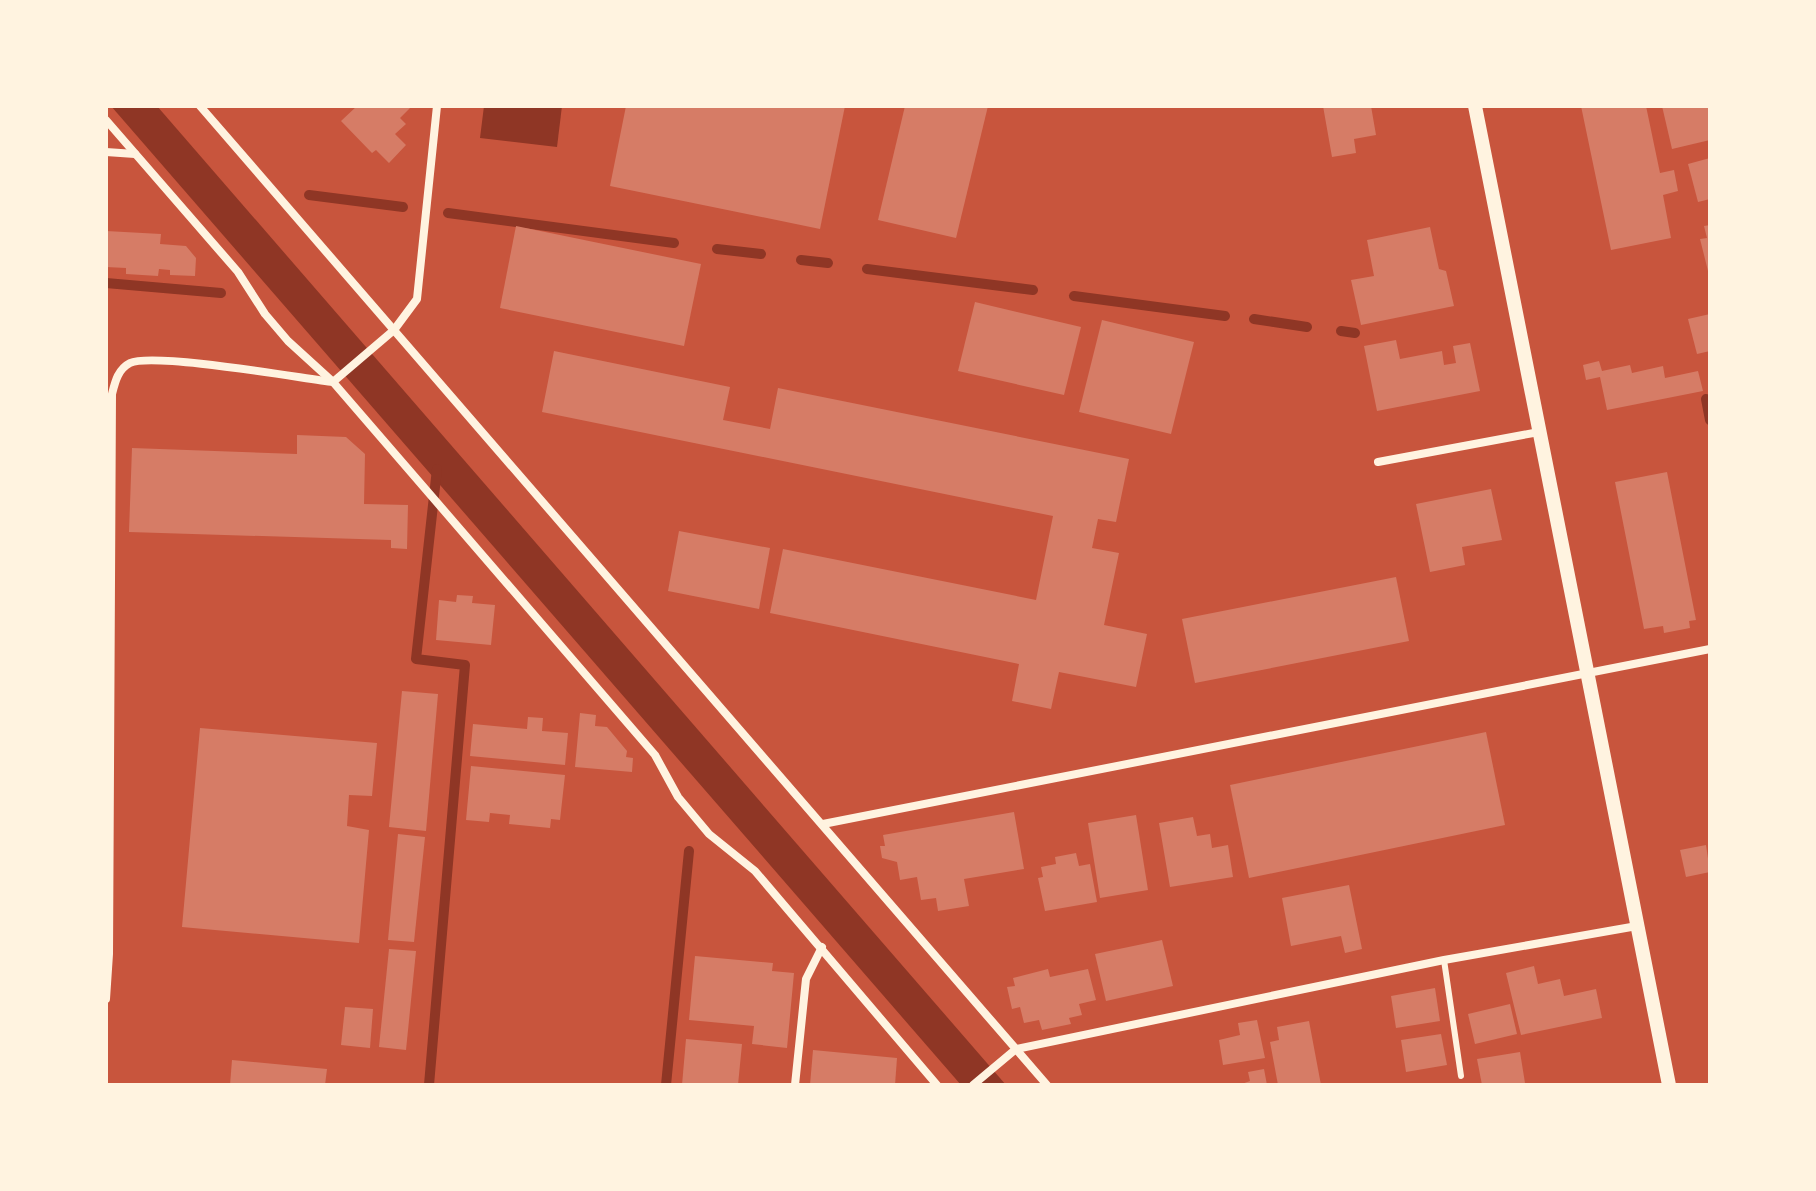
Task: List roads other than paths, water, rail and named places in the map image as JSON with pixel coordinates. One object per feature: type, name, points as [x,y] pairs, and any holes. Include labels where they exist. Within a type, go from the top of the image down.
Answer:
[{"type":"street","points":[[200,106],[1047,1085]]},
{"type":"street","points":[[106,999],[109,393],[115,378],[130,363],[161,359],[333,382],[394,330],[417,299],[437,106]]},
{"type":"street","points":[[1475,106],[1669,1085]]},
{"type":"street","points":[[106,120],[238,272],[265,314],[288,341],[333,382],[655,755],[678,797],[709,834],[755,871],[937,1085]]},
{"type":"street","points":[[106,152],[135,154]]},
{"type":"street","points":[[1378,462],[1539,432]]},
{"type":"street","points":[[823,824],[1710,649]]},
{"type":"street","points":[[973,1085],[1016,1049],[1444,960],[1637,926]]},
{"type":"street","points":[[795,1085],[806,979],[822,947]]},
{"type":"lane","points":[[1444,960],[1461,1076]]},
{"type":"waterway","points":[[309,195],[403,207]]},
{"type":"waterway","points":[[448,213],[674,243]]},
{"type":"waterway","points":[[717,249],[761,254]]},
{"type":"waterway","points":[[801,260],[828,263]]},
{"type":"waterway","points":[[867,269],[1033,290]]},
{"type":"waterway","points":[[106,283],[221,293]]},
{"type":"waterway","points":[[1074,296],[1225,316]]},
{"type":"waterway","points":[[1254,319],[1307,327]]},
{"type":"waterway","points":[[1341,331],[1355,333]]},
{"type":"waterway","points":[[1706,399],[1710,420]]},
{"type":"waterway","points":[[429,1085],[465,665],[416,659],[437,469]]},
{"type":"waterway","points":[[666,1085],[689,851]]}]
